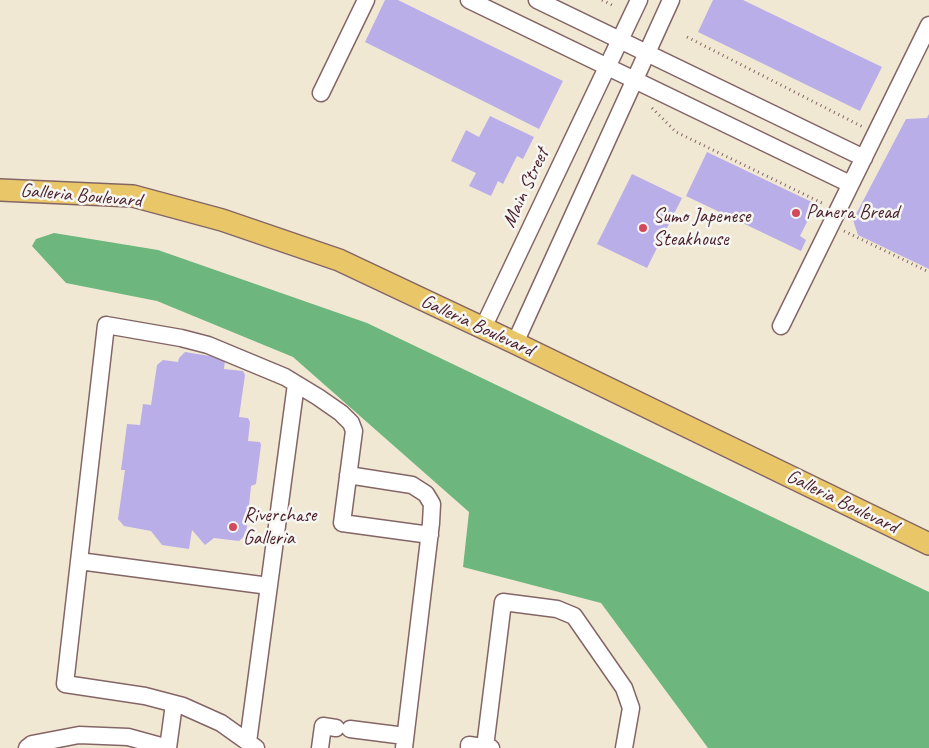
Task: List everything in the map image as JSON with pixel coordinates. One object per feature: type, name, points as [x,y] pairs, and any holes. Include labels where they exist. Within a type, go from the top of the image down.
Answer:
[{"type":"main road","name":"Galleria Boulevard","points":[[0,190],[133,196],[222,220],[339,260],[515,343],[929,544]]},
{"type":"street","points":[[321,93],[366,0]]},
{"type":"street","points":[[469,0],[850,184]]},
{"type":"street","points":[[537,0],[864,158]]},
{"type":"street","name":"Main Street","points":[[483,328],[639,0]]},
{"type":"street","points":[[515,343],[671,0]]},
{"type":"street","points":[[781,326],[929,24]]},
{"type":"street","points":[[296,384],[269,586],[252,745],[221,723],[183,706],[145,696],[65,684],[106,325],[181,338],[208,345],[285,376],[341,413],[351,423],[354,431],[342,523],[430,535]]},
{"type":"street","points":[[320,748],[323,726],[404,742],[430,535],[432,504],[426,494],[412,485],[348,475]]},
{"type":"street","points":[[79,561],[269,586]]},
{"type":"street","points":[[481,748],[502,602],[557,609],[574,616],[624,688],[631,708],[624,748]]},
{"type":"street","points":[[26,748],[32,744],[79,735],[128,737],[168,748],[174,704]]},
{"type":"path","points":[[602,0],[612,5]]},
{"type":"path","points":[[687,37],[864,127]]},
{"type":"path","points":[[654,102],[650,106],[676,132],[826,205]]},
{"type":"path","points":[[848,224],[844,231],[929,272]]},
{"type":"green space","points":[[54,233],[158,250],[367,323],[929,592],[929,748],[708,748],[601,603],[463,567],[469,512],[293,357],[157,301],[66,283],[32,246],[36,239]]},
{"type":"building","points":[[385,0],[398,0],[563,81],[539,129],[365,42]]},
{"type":"building","points":[[713,0],[743,0],[882,67],[860,111],[698,32]]},
{"type":"building","points":[[929,114],[929,269],[858,235],[853,220],[906,119],[927,118]]},
{"type":"building","points":[[490,116],[534,137],[523,159],[517,156],[503,184],[498,181],[491,196],[469,186],[476,173],[451,161],[466,130],[479,137]]},
{"type":"building","points":[[707,152],[816,204],[800,236],[806,240],[801,251],[686,196]]},
{"type":"building","points":[[632,174],[682,198],[647,268],[597,244]]},
{"type":"building","points":[[185,352],[222,358],[225,361],[224,369],[243,371],[245,375],[239,417],[248,418],[250,422],[248,441],[260,442],[261,445],[256,484],[251,486],[246,535],[239,541],[214,538],[205,545],[192,530],[189,549],[162,545],[151,531],[124,526],[118,519],[125,470],[121,470],[127,424],[140,425],[143,404],[151,405],[157,365],[163,360],[178,362]]},
{"type":"place","name":"Panera Bread","points":[[796,213]]},
{"type":"place","name":"Sumo Japenese Steakhouse","points":[[643,228]]},
{"type":"place","name":"Riverchase Galleria","points":[[233,527]]}]
